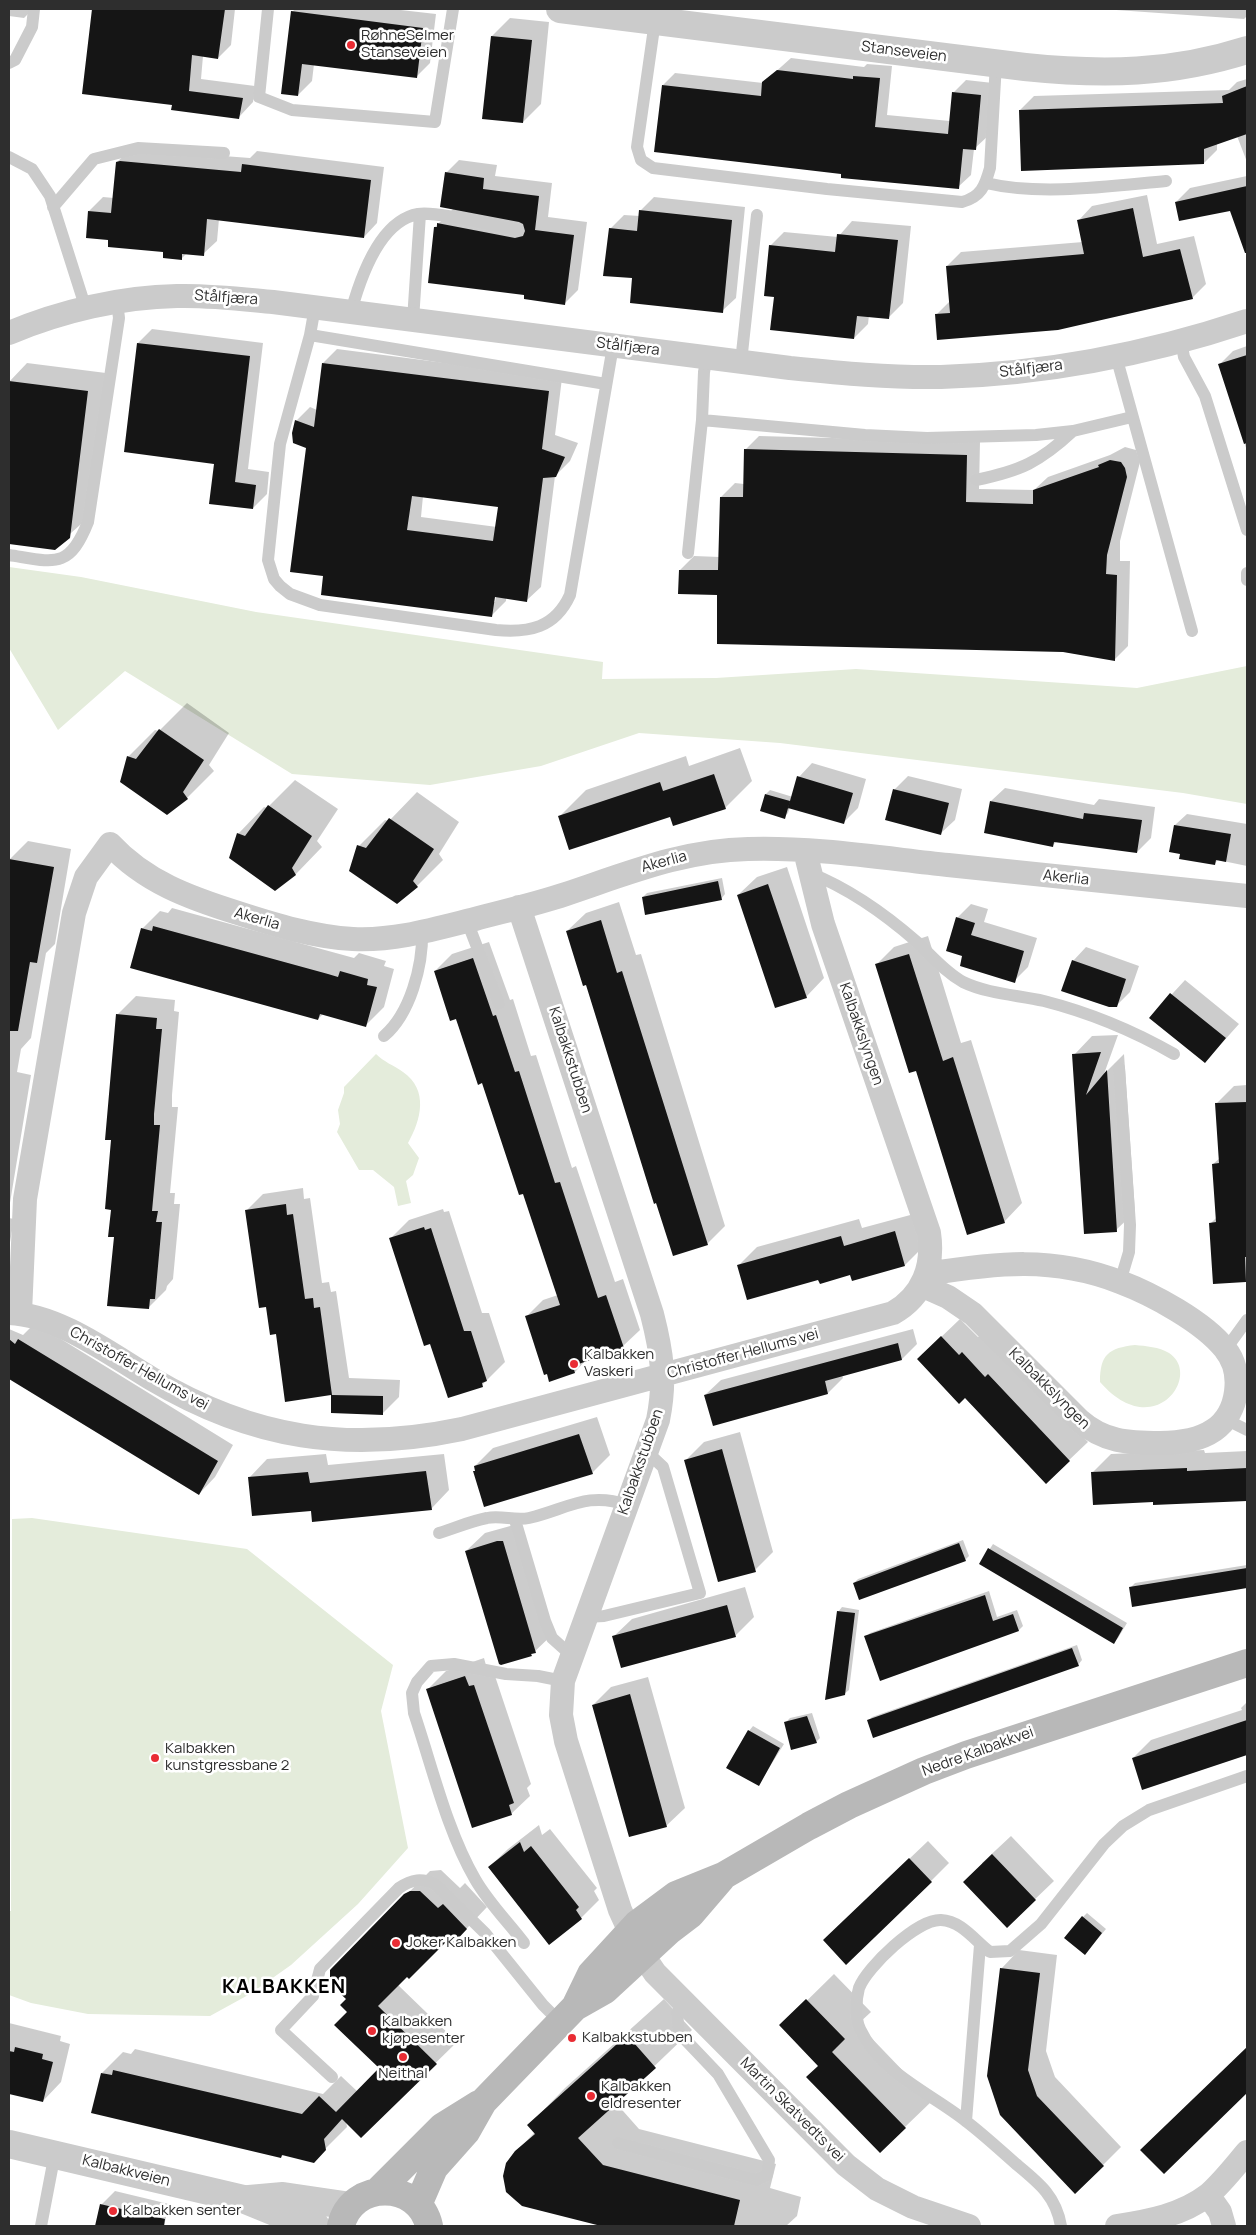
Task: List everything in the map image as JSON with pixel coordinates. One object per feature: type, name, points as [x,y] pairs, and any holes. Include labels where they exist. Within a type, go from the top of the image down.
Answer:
[{"type":"main road","name":"Nedre Kalbakkvei","points":[[346,2216],[364,2196],[378,2191],[442,2128],[483,2102],[568,2015],[591,1974],[636,1944],[652,1912],[676,1895],[724,1876],[809,1826],[924,1771],[1024,1734],[1247,1663]]},
{"type":"main road","name":"Nedre Kalbakkvei","points":[[423,2216],[434,2168],[466,2132],[483,2102]]},
{"type":"main road","points":[[378,2191],[400,2194],[423,2216]]},
{"type":"street","name":"Stanseveien","points":[[560,9],[1078,72],[1127,72],[1193,64],[1247,50]]},
{"type":"street","name":"Stålfjæra","points":[[9,333],[86,309],[117,302],[177,296],[206,296],[315,307],[707,358],[864,376],[941,377],[1027,371],[1116,356],[1181,341],[1247,321]]},
{"type":"street","name":"Akerlia","points":[[110,844],[122,856],[160,884],[196,900],[251,918],[309,933],[354,939],[377,939],[422,932],[467,921],[564,895],[626,872],[690,854],[750,849],[807,862],[1247,896]]},
{"type":"street","name":"Christoffer Hellums vei","points":[[110,844],[86,877],[74,913],[25,1199],[14,1313],[46,1320],[61,1327],[205,1407],[249,1423],[308,1438],[369,1440],[432,1435],[462,1429],[881,1318],[901,1309],[924,1280]]},
{"type":"street","name":"Kalbakkslyngen","points":[[807,862],[823,924],[927,1226],[932,1249],[924,1280]]},
{"type":"street","name":"Kalbakkstubben","points":[[520,907],[652,1314],[660,1345],[664,1375],[658,1420],[563,1681],[561,1715],[566,1741],[611,1883],[636,1944]]},
{"type":"street","name":"Kalbakkslyngen","points":[[1025,1263],[1076,1270],[1120,1282],[1174,1308],[1212,1336],[1226,1349],[1233,1364],[1237,1386],[1235,1398],[1225,1419],[1215,1430],[1203,1436],[1183,1441],[1124,1442],[1100,1435],[1090,1430],[1073,1415],[973,1314],[924,1280],[985,1265],[1025,1263]]},
{"type":"street","name":"Martin Skatvedts vei","points":[[636,1944],[655,1973],[780,2096],[846,2165],[877,2189],[955,2223],[968,2226]]},
{"type":"street","name":"Kalbakkveien","points":[[9,2144],[55,2153],[243,2199],[292,2219],[316,2226]]},
{"type":"street","points":[[1117,2226],[1146,2222],[1173,2214],[1208,2195],[1247,2152]]},
{"type":"street","points":[[1208,2195],[1220,2212],[1224,2226]]},
{"type":"street","name":"Kalbakkveien","points":[[243,2199],[284,2196],[346,2216]]},
{"type":"lane","points":[[9,63],[15,60],[32,27],[34,9]]},
{"type":"lane","points":[[268,9],[259,97],[292,110],[435,122],[453,9]]},
{"type":"lane","points":[[655,21],[637,148],[637,154],[645,164],[653,168],[827,189],[962,202],[972,200],[980,194],[986,183],[990,168],[996,63]]},
{"type":"lane","points":[[53,208],[94,159],[138,148],[224,153]]},
{"type":"lane","points":[[9,157],[32,170],[50,196],[86,309]]},
{"type":"lane","points":[[986,183],[1002,187],[1085,188],[1166,181]]},
{"type":"lane","points":[[414,320],[420,214]]},
{"type":"lane","points":[[352,312],[357,290],[383,238],[395,224],[405,217],[420,214],[517,230]]},
{"type":"lane","points":[[741,362],[757,215]]},
{"type":"lane","points":[[9,555],[46,561],[58,560],[72,553],[80,543],[88,522],[119,318],[117,302]]},
{"type":"lane","points":[[315,307],[310,335],[280,444],[268,560],[270,569],[280,586],[303,600],[320,606],[509,631],[537,627],[558,615],[570,595],[613,346]]},
{"type":"lane","points":[[310,335],[606,384]]},
{"type":"lane","points":[[1181,341],[1184,357],[1205,396],[1247,530]]},
{"type":"lane","points":[[1116,356],[1192,631]]},
{"type":"lane","points":[[688,554],[702,420],[703,380],[707,358]]},
{"type":"lane","points":[[702,420],[865,435],[927,438],[1073,431],[1132,417]]},
{"type":"lane","points":[[976,480],[1025,467],[1044,457],[1073,431]]},
{"type":"lane","points":[[1247,573],[1247,580]]},
{"type":"lane","points":[[807,862],[896,924],[947,971],[964,982],[976,987],[1042,1001],[1105,1019],[1142,1036],[1174,1054]]},
{"type":"lane","points":[[467,921],[499,1004]]},
{"type":"lane","points":[[384,1036],[394,1027],[404,1012],[420,966],[423,951],[422,932]]},
{"type":"lane","points":[[1119,1068],[1130,1225],[1130,1252],[1120,1282]]},
{"type":"lane","points":[[1226,1349],[1247,1320]]},
{"type":"lane","points":[[1225,1419],[1247,1430]]},
{"type":"lane","points":[[585,1617],[604,1616],[700,1593],[663,1467],[647,1452]]},
{"type":"lane","points":[[439,1533],[488,1518],[516,1520],[530,1518],[590,1500],[605,1499],[627,1505]]},
{"type":"lane","points":[[516,1520],[545,1621],[552,1638],[571,1655]]},
{"type":"lane","points":[[524,1943],[481,1889],[468,1865],[454,1832],[414,1714],[412,1693],[417,1682],[431,1666],[447,1664],[563,1681]]},
{"type":"lane","points":[[1061,2226],[1059,2212],[1046,2190],[966,2122],[913,2086],[891,2068],[870,2046],[859,2028],[856,2009],[859,1988],[876,1963],[900,1941],[924,1924],[940,1920],[956,1924],[990,1952],[1010,1951],[1041,1924],[1104,1844],[1123,1826],[1149,1810],[1247,1776]]},
{"type":"lane","points":[[332,2077],[281,2030],[313,1996],[320,1969],[400,1888],[414,1880],[426,1880],[435,1884],[486,1934],[543,2005],[568,2015]]},
{"type":"lane","points":[[966,2122],[980,1945]]},
{"type":"lane","points":[[618,2143],[756,2180],[767,2176],[770,2160],[718,2074],[678,2033],[677,2013],[683,2002]]},
{"type":"lane","points":[[40,2226],[55,2153]]},
{"type":"green space","points":[[9,567],[81,577],[256,612],[603,662],[602,679],[716,678],[856,669],[1137,688],[1247,666],[1247,804],[1183,793],[780,743],[639,733],[541,766],[430,785],[292,774],[125,671],[58,730],[9,648]]},
{"type":"green space","points":[[376,1054],[411,1079],[417,1087],[419,1096],[419,1115],[408,1143],[419,1158],[413,1175],[406,1181],[411,1203],[398,1206],[394,1187],[373,1170],[359,1170],[337,1132],[340,1124],[338,1110],[344,1093],[344,1087]]},
{"type":"green space","points":[[1135,1345],[1165,1351],[1178,1363],[1180,1376],[1176,1388],[1168,1399],[1155,1406],[1138,1407],[1120,1399],[1100,1382],[1102,1365],[1108,1354],[1119,1348]]},
{"type":"green space","points":[[32,1518],[247,1549],[393,1665],[381,1711],[408,1848],[358,1904],[291,1965],[250,1994],[210,2016],[88,2014],[31,2003],[9,1995],[12,1519]]},
{"type":"building","points":[[92,9],[225,9],[218,59],[192,55],[189,91],[243,98],[239,119],[171,110],[172,105],[82,94]]},
{"type":"building","points":[[291,11],[423,28],[417,78],[302,64],[298,96],[281,94]]},
{"type":"building","points":[[491,36],[532,40],[523,123],[482,119]]},
{"type":"building","points":[[777,70],[853,79],[853,76],[880,78],[875,127],[948,134],[952,92],[981,95],[976,150],[963,149],[959,189],[841,178],[841,174],[654,152],[662,85],[761,96],[762,82]]},
{"type":"building","points":[[1247,86],[1247,134],[1204,149],[1204,164],[1021,171],[1019,110],[1223,103],[1222,96]]},
{"type":"building","points":[[116,162],[241,172],[242,164],[371,180],[364,238],[207,219],[204,256],[182,254],[182,260],[163,258],[163,252],[108,247],[108,240],[86,238],[88,211],[111,213]]},
{"type":"building","points":[[445,172],[484,178],[483,189],[539,196],[535,230],[574,235],[565,305],[524,299],[524,295],[428,283],[434,227],[437,227],[437,223],[515,238],[523,236],[525,231],[523,224],[519,222],[440,207]]},
{"type":"building","points":[[1247,186],[1247,253],[1245,253],[1230,211],[1179,221],[1175,202]]},
{"type":"building","points":[[1133,208],[1143,257],[1180,249],[1193,299],[1058,330],[937,340],[935,314],[950,313],[946,266],[1084,254],[1077,220]]},
{"type":"building","points":[[639,210],[732,220],[723,313],[630,303],[632,278],[603,276],[609,228],[637,231]]},
{"type":"building","points":[[837,234],[898,240],[889,319],[857,316],[854,339],[770,330],[774,297],[764,296],[769,245],[835,252]]},
{"type":"building","points":[[137,343],[250,356],[235,482],[256,485],[253,509],[209,504],[214,464],[124,452]]},
{"type":"building","points":[[1247,355],[1247,443],[1244,444],[1218,364]]},
{"type":"building","points":[[322,363],[549,391],[542,449],[565,457],[556,477],[543,478],[527,602],[495,597],[492,617],[321,595],[323,576],[290,572],[306,448],[293,443],[292,433],[295,420],[314,427]],"holes":[[[412,496],[498,507],[493,541],[407,530]]]},
{"type":"building","points":[[9,381],[88,391],[70,538],[55,550],[9,544]]},
{"type":"building","points":[[744,449],[967,455],[966,502],[1033,504],[1033,490],[1099,467],[1098,465],[1110,460],[1121,462],[1127,477],[1107,555],[1106,574],[1117,575],[1115,661],[1063,652],[717,644],[717,595],[678,594],[679,570],[718,570],[720,497],[743,497]]},
{"type":"building","points":[[159,729],[204,760],[183,792],[188,799],[167,815],[120,782],[127,756],[136,759]]},
{"type":"building","points":[[714,774],[726,809],[673,826],[670,817],[569,850],[558,816],[660,782],[663,791]]},
{"type":"building","points":[[797,776],[853,793],[844,824],[788,808]]},
{"type":"building","points":[[893,789],[949,803],[941,835],[885,820]]},
{"type":"building","points":[[765,794],[790,801],[785,819],[760,811]]},
{"type":"building","points":[[990,801],[1083,819],[1084,813],[1142,820],[1137,853],[1054,842],[1053,847],[984,833]]},
{"type":"building","points":[[268,805],[312,836],[292,868],[296,875],[275,891],[229,858],[237,833],[245,836]]},
{"type":"building","points":[[389,818],[434,849],[413,881],[418,887],[397,904],[349,871],[357,845],[366,848]]},
{"type":"building","points":[[1174,825],[1231,834],[1226,862],[1216,860],[1215,865],[1179,859],[1180,854],[1169,852]]},
{"type":"building","points":[[9,859],[54,867],[37,963],[30,962],[18,1031],[9,1031]]},
{"type":"building","points":[[718,881],[722,900],[645,915],[642,897]]},
{"type":"building","points":[[768,884],[807,998],[775,1008],[737,895]]},
{"type":"building","points":[[956,917],[975,923],[971,935],[1024,951],[1015,983],[960,966],[962,956],[946,951]]},
{"type":"building","points":[[601,920],[617,973],[622,971],[708,1245],[673,1256],[656,1203],[654,1204],[586,985],[583,986],[566,931]]},
{"type":"building","points":[[153,926],[338,977],[340,971],[368,979],[367,985],[377,987],[366,1027],[320,1014],[318,1020],[130,968],[141,928],[152,931]]},
{"type":"building","points":[[909,954],[943,1061],[953,1057],[1005,1223],[967,1235],[916,1071],[909,1073],[875,964]]},
{"type":"building","points":[[473,958],[493,1016],[496,1015],[515,1072],[519,1071],[555,1183],[560,1182],[598,1298],[606,1295],[624,1348],[573,1366],[575,1373],[549,1382],[547,1374],[544,1375],[525,1316],[560,1305],[523,1194],[519,1195],[482,1083],[478,1085],[456,1019],[450,1021],[434,971]]},
{"type":"building","points":[[1072,960],[1126,979],[1117,1007],[1109,1007],[1061,991]]},
{"type":"building","points":[[1170,993],[1226,1038],[1205,1063],[1149,1018]]},
{"type":"building","points":[[116,1014],[157,1018],[156,1029],[162,1029],[154,1114],[154,1125],[160,1125],[152,1211],[158,1211],[156,1222],[162,1222],[155,1299],[150,1299],[149,1309],[107,1306],[114,1237],[108,1237],[111,1210],[105,1209],[111,1140],[105,1140]]},
{"type":"building","points":[[1101,1052],[1086,1095],[1107,1070],[1117,1232],[1084,1234],[1072,1054]]},
{"type":"building","points":[[1247,1102],[1246,1282],[1213,1284],[1209,1223],[1216,1222],[1212,1164],[1219,1163],[1215,1103]]},
{"type":"building","points":[[286,1204],[287,1215],[293,1214],[305,1299],[313,1298],[314,1308],[320,1307],[332,1395],[383,1396],[383,1415],[331,1413],[331,1395],[285,1402],[276,1334],[270,1335],[266,1307],[259,1308],[245,1210]]},
{"type":"building","points":[[424,1227],[425,1230],[431,1228],[464,1331],[471,1331],[487,1381],[482,1383],[483,1387],[448,1398],[430,1344],[424,1346],[389,1238]]},
{"type":"building","points":[[895,1231],[905,1266],[852,1281],[850,1275],[820,1284],[818,1280],[747,1300],[737,1265],[841,1236],[844,1246]]},
{"type":"building","points":[[941,1336],[959,1355],[962,1352],[985,1377],[988,1374],[1070,1461],[1046,1484],[965,1398],[959,1404],[917,1359]]},
{"type":"building","points":[[9,1339],[15,1344],[18,1339],[218,1461],[199,1495],[9,1379]]},
{"type":"building","points":[[898,1343],[902,1360],[825,1381],[828,1394],[713,1426],[704,1395]]},
{"type":"building","points":[[579,1434],[593,1474],[484,1507],[473,1471],[475,1471],[474,1466]]},
{"type":"building","points":[[722,1449],[756,1572],[718,1582],[684,1460]]},
{"type":"building","points":[[1187,1468],[1187,1471],[1247,1468],[1247,1501],[1153,1505],[1153,1502],[1093,1505],[1091,1472]]},
{"type":"building","points":[[426,1471],[432,1510],[312,1522],[311,1511],[252,1516],[248,1477],[308,1472],[310,1483]]},
{"type":"building","points":[[497,1541],[503,1541],[536,1653],[531,1654],[532,1656],[501,1665],[499,1664],[465,1551]]},
{"type":"building","points":[[959,1543],[966,1561],[859,1600],[853,1583]]},
{"type":"building","points":[[988,1548],[1123,1628],[1114,1644],[979,1564]]},
{"type":"building","points":[[1247,1568],[1247,1588],[1132,1607],[1129,1587]]},
{"type":"building","points":[[985,1595],[993,1621],[1013,1614],[1019,1631],[880,1681],[864,1636]]},
{"type":"building","points":[[727,1605],[736,1637],[621,1668],[612,1636]]},
{"type":"building","points":[[837,1611],[855,1613],[845,1695],[825,1700]]},
{"type":"building","points":[[1072,1648],[1079,1666],[873,1738],[867,1720]]},
{"type":"building","points":[[465,1676],[469,1686],[474,1685],[514,1803],[509,1805],[512,1815],[472,1828],[426,1689]]},
{"type":"building","points":[[630,1694],[667,1827],[629,1837],[592,1705]]},
{"type":"building","points":[[807,1716],[817,1743],[791,1750],[784,1722]]},
{"type":"building","points":[[1247,1720],[1247,1755],[1142,1790],[1132,1758]]},
{"type":"building","points":[[748,1730],[780,1748],[759,1786],[726,1768]]},
{"type":"building","points":[[520,1842],[524,1852],[531,1846],[579,1907],[576,1910],[582,1919],[549,1945],[488,1867]]},
{"type":"building","points":[[992,1854],[1036,1900],[1007,1928],[963,1882]]},
{"type":"building","points":[[909,1858],[932,1882],[846,1965],[823,1940]]},
{"type":"building","name":"Kalbakken kjøpesenter","points":[[410,1891],[420,1891],[438,1908],[443,1904],[467,1929],[453,1944],[448,1940],[409,1979],[407,1977],[378,2006],[437,2064],[361,2138],[342,2119],[324,2139],[326,2150],[314,2163],[282,2155],[281,2158],[91,2113],[101,2073],[112,2075],[113,2070],[302,2114],[319,2096],[336,2112],[379,2068],[334,2025],[347,2012],[340,2005],[346,1999],[330,1984],[330,1970],[404,1894]]},
{"type":"building","points":[[1082,1916],[1102,1933],[1085,1955],[1064,1938]]},
{"type":"building","points":[[1000,1968],[1040,1973],[1028,2070],[1037,2096],[1104,2166],[1075,2194],[1000,2115],[987,2076]]},
{"type":"building","points":[[806,1999],[845,2039],[832,2052],[906,2128],[880,2153],[806,2077],[818,2066],[779,2025]]},
{"type":"building","points":[[627,2035],[656,2068],[578,2138],[603,2165],[740,2200],[734,2226],[601,2226],[522,2206],[506,2192],[503,2176],[506,2163],[515,2151],[535,2134],[527,2125]]},
{"type":"building","points":[[15,2047],[43,2054],[42,2059],[53,2062],[43,2102],[9,2094],[9,2051],[14,2052]]},
{"type":"building","points":[[1247,2047],[1247,2093],[1164,2174],[1140,2150]]},
{"type":"building","name":"Kalbakken senter","points":[[100,2204],[165,2219],[164,2226],[95,2226]]},
{"type":"place","name":"RøhneSelmer Stanseveien","points":[[351,45]]},
{"type":"place","name":"Kalbakken Vaskeri","points":[[574,1364]]},
{"type":"place","name":"Kalbakken kunstgressbane 2","points":[[155,1758]]},
{"type":"place","name":"Joker Kalbakken","points":[[396,1943]]},
{"type":"place","name":"Kalbakken kjøpesenter","points":[[372,2031]]},
{"type":"place","name":"Kalbakkstubben","points":[[572,2038]]},
{"type":"place","name":"Neithal","points":[[403,2057]]},
{"type":"place","name":"Kalbakken eldresenter","points":[[591,2096]]},
{"type":"place","name":"Kalbakken senter","points":[[113,2211]]},
{"type":"district","name":"KALBAKKEN","points":[[284,1987]]}]
